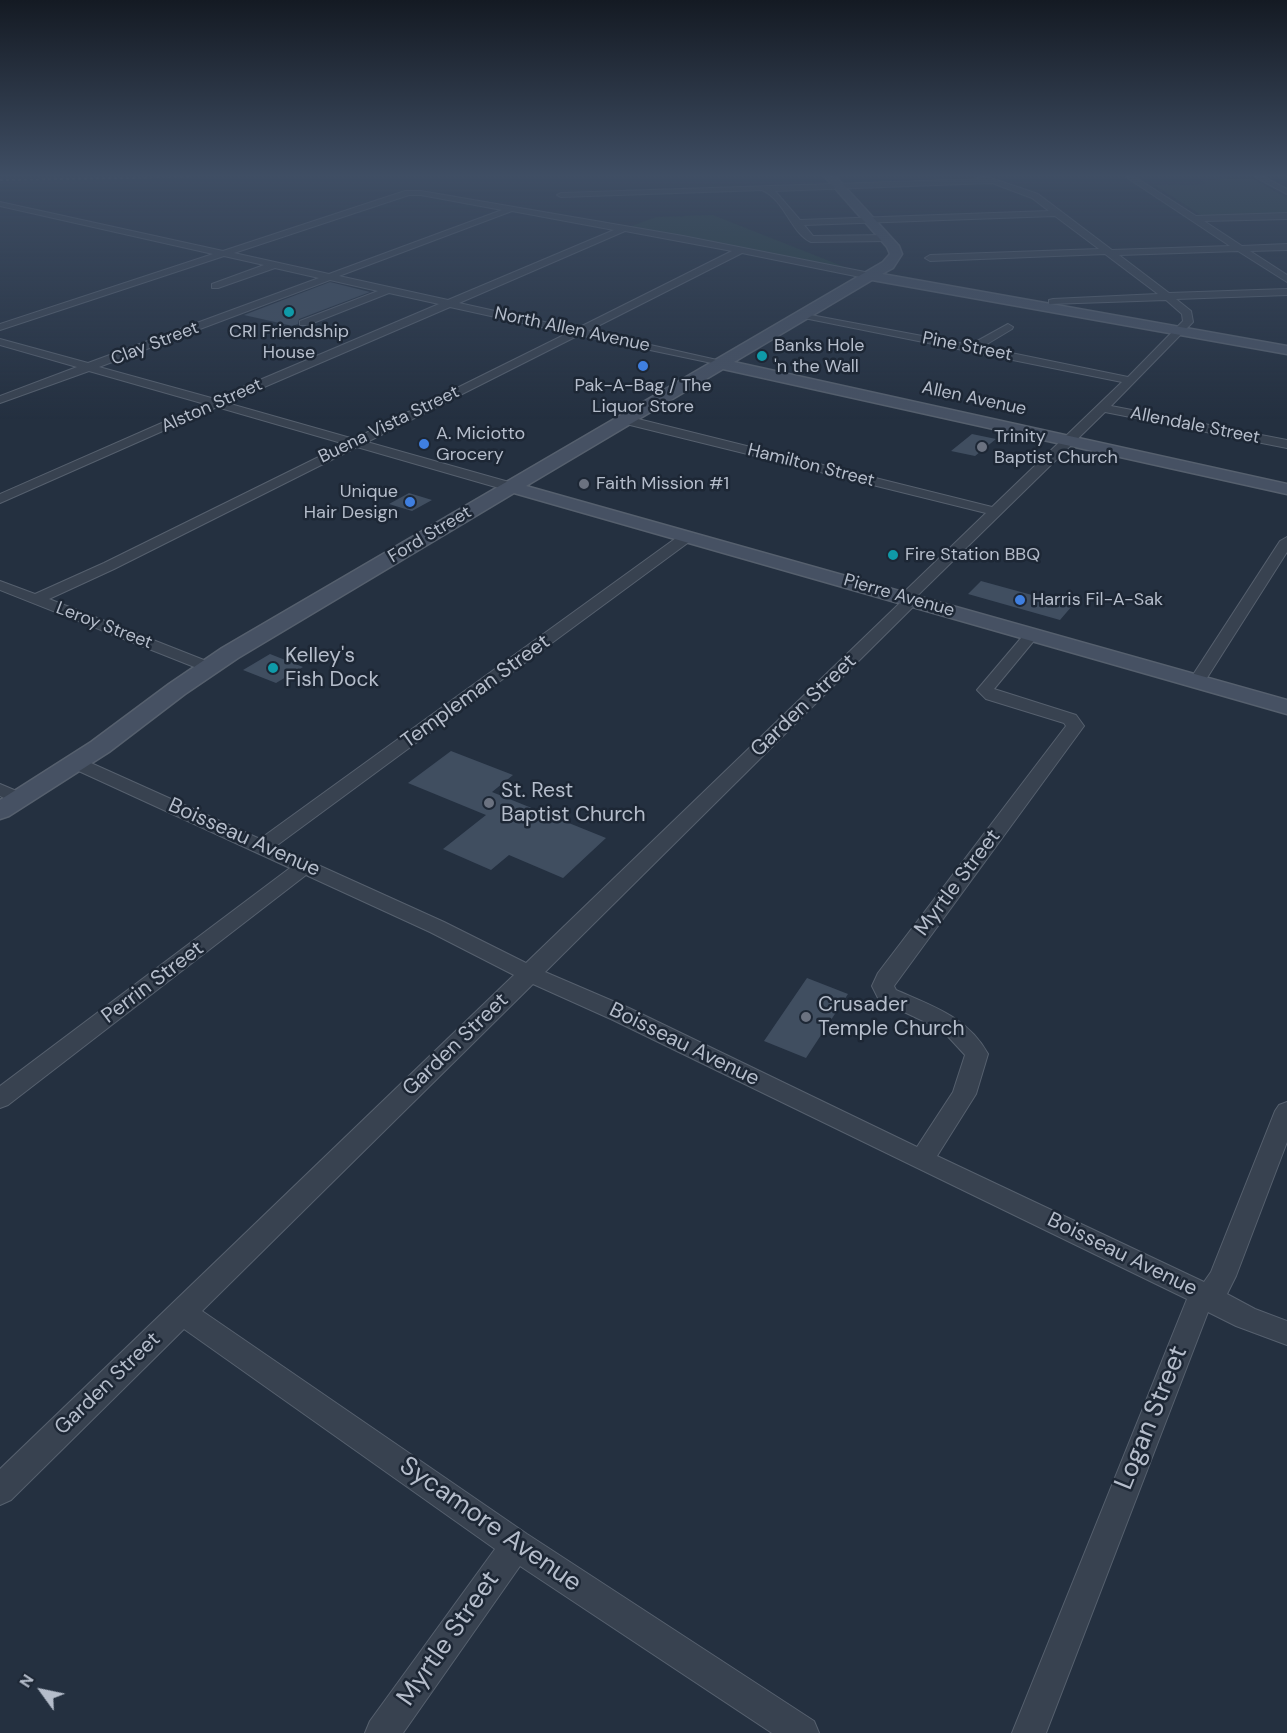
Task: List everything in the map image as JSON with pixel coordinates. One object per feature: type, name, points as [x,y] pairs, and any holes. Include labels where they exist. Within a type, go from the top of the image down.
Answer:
[{"type":"main road","name":"Ford Street","points":[[7,800],[76,763],[208,667],[870,276],[894,258]]},
{"type":"main road","points":[[906,258],[929,277],[950,286],[992,297]]},
{"type":"main road","points":[[870,276],[1287,350]]},
{"type":"main road","name":"Allen Avenue","points":[[722,364],[1287,489]]},
{"type":"main road","name":"Pierre Avenue","points":[[512,487],[1287,707]]},
{"type":"street","points":[[0,327],[208,258]]},
{"type":"street","name":"North Allen Avenue","points":[[244,258],[722,364]]},
{"type":"street","name":"Clay Street","points":[[0,400],[91,368],[381,258]]},
{"type":"street","name":"Alston Street","points":[[0,499],[216,403],[555,258]]},
{"type":"street","name":"Buena Vista Street","points":[[36,599],[726,258]]},
{"type":"street","points":[[781,258],[870,276]]},
{"type":"street","points":[[1117,258],[1168,297],[1189,317],[1182,331]]},
{"type":"street","points":[[1254,258],[1287,279]]},
{"type":"street","points":[[215,286],[275,265]]},
{"type":"street","points":[[304,323],[388,290]]},
{"type":"street","points":[[1053,302],[1287,292]]},
{"type":"street","name":"Pine Street","points":[[804,315],[1130,381]]},
{"type":"street","points":[[972,348],[1008,327]]},
{"type":"street","name":"Garden Street","points":[[0,1490],[530,974],[1182,331]]},
{"type":"street","points":[[0,342],[512,487]]},
{"type":"street","name":"Allendale Street","points":[[1103,408],[1287,444]]},
{"type":"street","name":"Hamilton Street","points":[[626,420],[996,512]]},
{"type":"street","name":"Templeman Street","points":[[262,847],[688,536]]},
{"type":"street","points":[[1197,681],[1287,541]]},
{"type":"street","name":"Leroy Street","points":[[0,585],[208,667]]},
{"type":"street","name":"Myrtle Street","points":[[922,1160],[964,1094],[977,1054],[969,1040],[944,1018],[887,995],[883,986],[886,978],[1075,726],[1070,719],[985,690],[1032,634]]},
{"type":"street","name":"Boisseau Avenue","points":[[76,763],[437,927],[530,974],[621,1014],[922,1160],[1170,1276],[1246,1318],[1287,1333]]},
{"type":"street","name":"Perrin Street","points":[[0,1099],[305,866]]},
{"type":"street","name":"Logan Street","points":[[1029,1733],[1197,1305],[1223,1276],[1287,1111]]},
{"type":"street","name":"Sycamore Avenue","points":[[182,1312],[516,1545],[802,1733]]},
{"type":"street","name":"Myrtle Street","points":[[382,1733],[516,1545]]},
{"type":"green space","points":[[784,258],[821,258],[852,270]]},
{"type":"building","points":[[330,282],[370,292],[299,319],[298,324],[293,326],[244,315]]},
{"type":"building","points":[[972,434],[996,439],[975,456],[951,451]]},
{"type":"building","name":"Unique Hair Design","points":[[409,493],[432,500],[412,511],[389,504]]},
{"type":"building","name":"Harris Fil-A-Sak","points":[[981,581],[1072,606],[1060,620],[968,594]]},
{"type":"building","name":"Kelley's Fish Dock","points":[[270,654],[303,667],[276,683],[243,670]]},
{"type":"building","name":"St. Rest Baptist Church","points":[[451,751],[513,775],[492,792],[606,838],[563,878],[509,855],[491,870],[443,849],[486,815],[408,783]]},
{"type":"building","name":"Crusader Temple Church","points":[[807,978],[848,994],[806,1058],[764,1041]]},
{"type":"place","name":"CRI Friendship House","points":[[289,312]]},
{"type":"place","name":"Banks Hole 'n the Wall","points":[[762,356]]},
{"type":"place","name":"Pak-A-Bag / The Liquor Store","points":[[643,366]]},
{"type":"place","name":"A. Miciotto Grocery","points":[[424,444]]},
{"type":"place","name":"Trinity Baptist Church","points":[[982,447]]},
{"type":"place","name":"Faith Mission #1","points":[[584,484]]},
{"type":"place","name":"Unique Hair Design","points":[[410,502]]},
{"type":"place","name":"Fire Station BBQ","points":[[893,555]]},
{"type":"place","name":"Harris Fil-A-Sak","points":[[1020,600]]},
{"type":"place","name":"Kelley's Fish Dock","points":[[273,668]]},
{"type":"place","name":"St. Rest Baptist Church","points":[[489,803]]},
{"type":"place","name":"Crusader Temple Church","points":[[806,1017]]}]
